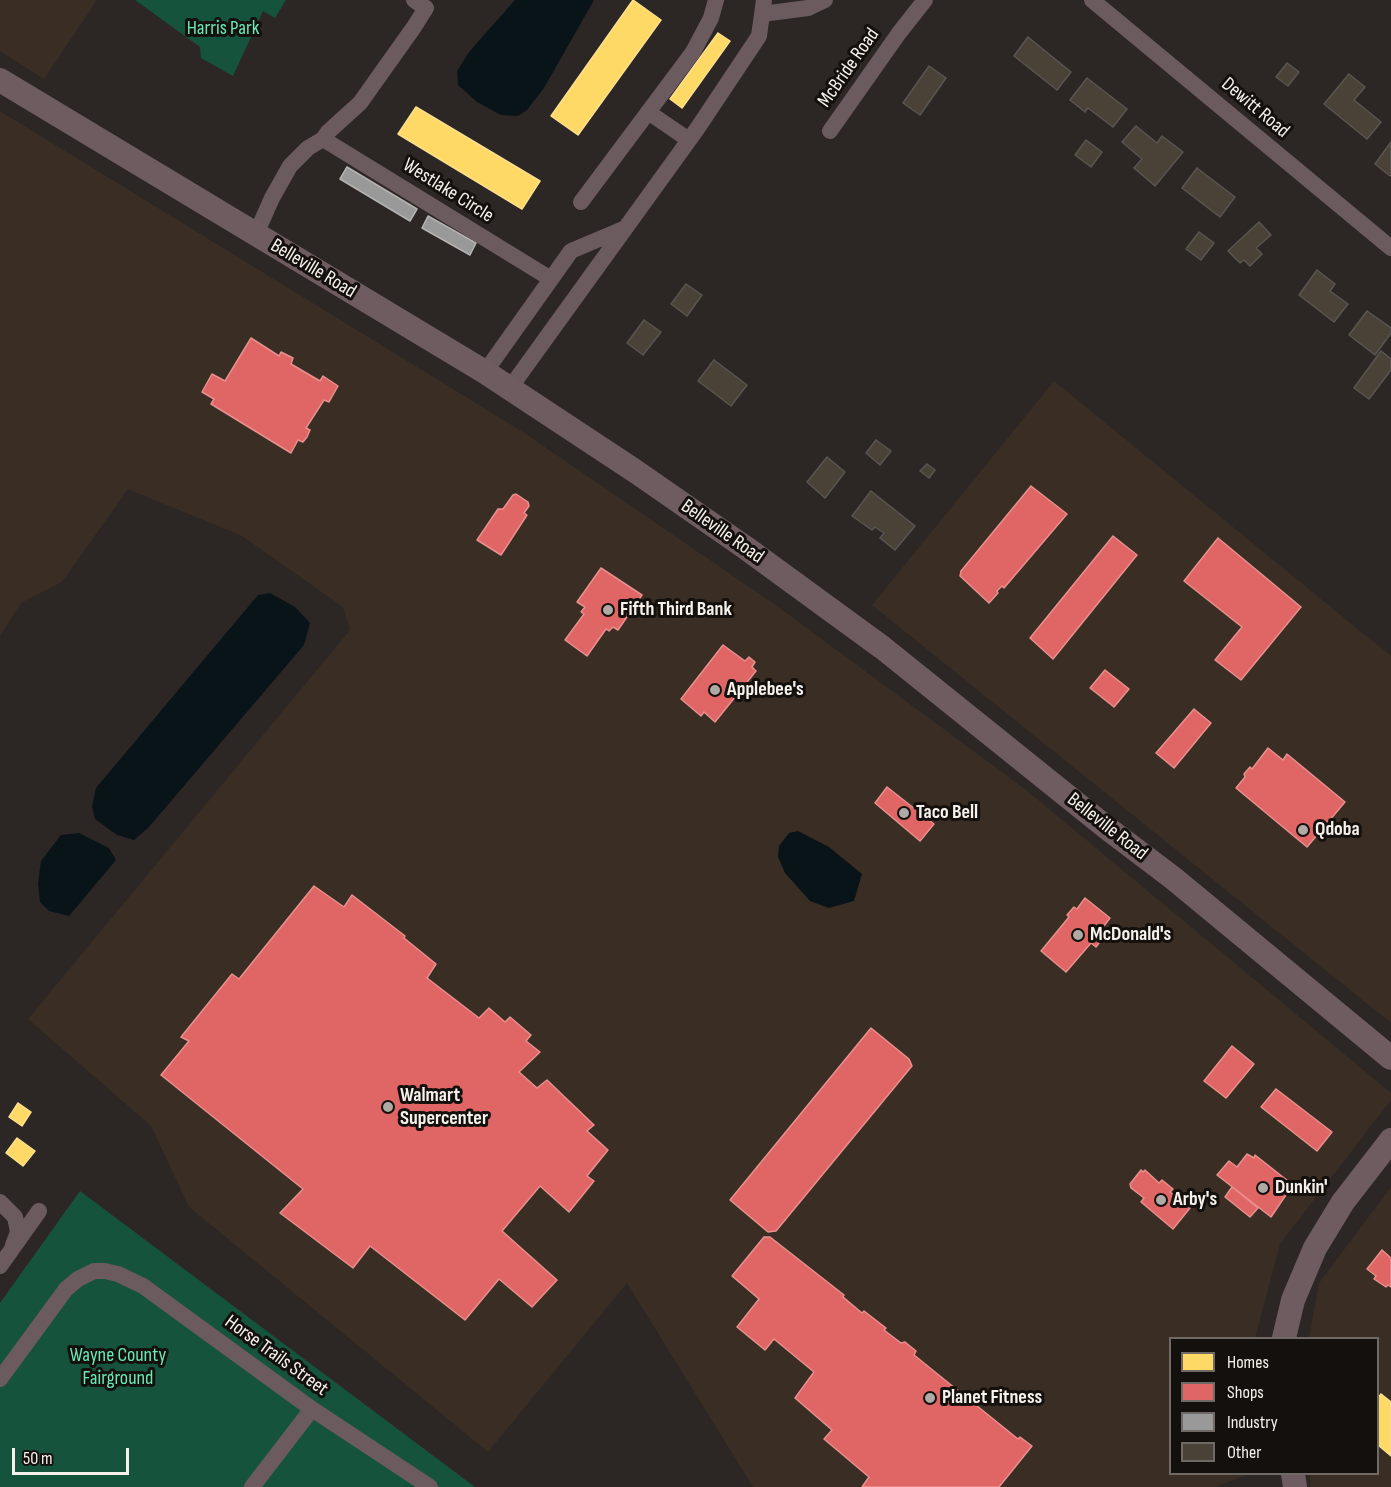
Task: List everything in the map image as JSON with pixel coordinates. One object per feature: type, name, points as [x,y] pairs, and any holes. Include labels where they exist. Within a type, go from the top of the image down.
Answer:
[{"type":"main road","name":"Belleville Road","points":[[0,80],[510,388],[746,548],[883,648],[1165,872],[1391,1058]]},
{"type":"main road","points":[[1284,1337],[1293,1300],[1315,1248],[1343,1202],[1391,1140]]},
{"type":"street","points":[[256,234],[290,166],[308,148],[323,139],[360,103],[426,8],[414,0]]},
{"type":"street","points":[[581,202],[693,52],[711,18],[716,0]]},
{"type":"street","points":[[510,388],[689,140],[759,36],[763,7],[808,8],[825,0]]},
{"type":"street","name":"McBride Road","points":[[830,131],[925,0]]},
{"type":"street","name":"Dewitt Road","points":[[1092,0],[1391,248]]},
{"type":"street","points":[[648,112],[689,140]]},
{"type":"street","name":"Westlake Circle","points":[[323,139],[551,279]]},
{"type":"street","points":[[484,372],[571,251],[624,228]]},
{"type":"street","points":[[0,1202],[15,1217],[17,1223],[18,1232],[11,1249]]},
{"type":"street","points":[[0,1266],[39,1211]]},
{"type":"street","name":"Horse Trails Street","points":[[0,1379],[66,1289],[78,1278],[94,1271],[118,1274],[143,1286],[312,1409],[430,1487]]},
{"type":"street","points":[[252,1487],[312,1409]]},
{"type":"shaded area","points":[[0,0],[97,0],[44,79],[0,51]]},
{"type":"shaded area","points":[[515,0],[594,0],[544,88],[527,110],[518,116],[501,115],[477,102],[458,85],[457,71],[469,52]]},
{"type":"shaded area","points":[[0,111],[523,432],[777,606],[1025,789],[1391,1093],[1391,1100],[1280,1244],[1255,1337],[1169,1337],[1169,1475],[1246,1475],[1215,1487],[753,1487],[627,1283],[488,1452],[189,1207],[151,1126],[28,1019],[350,630],[343,607],[242,536],[128,489],[62,582],[21,603],[0,636]]},
{"type":"shaded area","points":[[1054,381],[1391,656],[1391,1023],[872,605]]},
{"type":"shaded area","points":[[270,593],[295,607],[310,623],[304,645],[149,827],[134,840],[117,835],[95,819],[92,807],[96,788],[258,595]]},
{"type":"shaded area","points":[[798,831],[829,847],[862,874],[854,901],[829,908],[810,901],[785,873],[778,857],[779,846],[789,833]]},
{"type":"shaded area","points":[[79,833],[109,848],[116,860],[69,916],[49,911],[40,902],[38,883],[41,861],[61,835]]},
{"type":"shaded area","points":[[1391,1187],[1391,1487],[1311,1487],[1309,1475],[1379,1475],[1379,1337],[1309,1337],[1319,1283]]},
{"type":"green space","name":"Harris Park","points":[[135,0],[286,0],[275,18],[263,11],[233,76],[201,58],[200,47]]},
{"type":"green space","name":"Wayne County Fairground","points":[[80,1191],[475,1487],[0,1487],[0,1303]]},
{"type":"building: Homes","points":[[633,0],[661,20],[578,135],[551,116]]},
{"type":"building: Homes","points":[[718,33],[730,41],[682,108],[670,99]]},
{"type":"building: Homes","points":[[416,107],[540,181],[522,209],[398,134]]},
{"type":"building: Homes","points":[[18,1103],[31,1112],[22,1126],[9,1117]]},
{"type":"building: Homes","points":[[17,1138],[35,1151],[23,1166],[6,1153]]},
{"type":"building: Homes","points":[[1381,1394],[1391,1402],[1391,1456],[1379,1446],[1379,1397]]},
{"type":"building: Shops","points":[[251,338],[279,356],[281,352],[293,358],[291,364],[320,381],[323,376],[338,386],[329,402],[324,400],[306,428],[310,430],[307,437],[303,442],[298,440],[291,453],[211,404],[214,399],[202,392],[212,374],[225,381]]},
{"type":"building: Shops","points":[[1031,486],[1067,514],[1004,588],[1002,586],[997,591],[998,593],[989,603],[960,576],[961,571]]},
{"type":"building: Shops","points":[[516,494],[528,502],[529,506],[524,513],[527,515],[501,555],[477,540],[498,509],[503,509]]},
{"type":"building: Shops","points":[[1113,536],[1137,555],[1053,659],[1030,638]]},
{"type":"building: Shops","points":[[1218,538],[1301,607],[1241,680],[1215,660],[1242,627],[1184,581]]},
{"type":"building: Shops","name":"Fifth Third Bank","points":[[601,568],[642,595],[618,630],[613,627],[609,631],[606,629],[587,656],[565,640],[584,614],[581,612],[585,607],[577,602]]},
{"type":"building: Shops","name":"Applebee's","points":[[723,645],[745,661],[749,657],[755,662],[752,667],[756,671],[715,722],[704,712],[701,716],[681,699]]},
{"type":"building: Shops","points":[[1105,670],[1129,689],[1114,707],[1090,688]]},
{"type":"building: Shops","points":[[1194,709],[1211,723],[1174,768],[1156,753]]},
{"type":"building: Shops","points":[[1268,748],[1283,760],[1287,754],[1345,802],[1307,847],[1236,788],[1245,777],[1244,774],[1250,767],[1252,769]]},
{"type":"building: Shops","name":"Taco Bell","points":[[887,787],[934,824],[920,841],[875,803]]},
{"type":"building: Shops","name":"Walmart Supercenter","points":[[314,886],[344,907],[352,895],[405,936],[404,938],[436,964],[427,978],[479,1018],[489,1008],[505,1022],[510,1017],[531,1035],[526,1041],[540,1052],[519,1072],[537,1088],[547,1080],[594,1125],[587,1131],[608,1150],[587,1176],[594,1181],[569,1212],[540,1186],[502,1231],[557,1280],[532,1307],[499,1279],[465,1320],[370,1246],[353,1268],[280,1213],[303,1189],[161,1075],[189,1041],[181,1037],[232,974],[239,979]]},
{"type":"building: Shops","name":"McDonald's","points":[[1085,898],[1110,918],[1101,930],[1104,932],[1099,938],[1102,939],[1096,947],[1091,943],[1066,972],[1041,951],[1069,917],[1067,915],[1074,907],[1077,909]]},
{"type":"building: Shops","points":[[871,1028],[909,1059],[912,1066],[776,1231],[768,1232],[730,1200]]},
{"type":"building: Shops","points":[[1232,1046],[1254,1064],[1226,1098],[1204,1081]]},
{"type":"building: Shops","points":[[1276,1089],[1332,1132],[1317,1151],[1261,1107]]},
{"type":"building: Shops","points":[[1247,1154],[1254,1158],[1255,1155],[1288,1181],[1285,1185],[1290,1189],[1271,1217],[1217,1175],[1229,1161],[1237,1167]]},
{"type":"building: Shops","name":"Arby's","points":[[1141,1170],[1143,1172],[1145,1170],[1159,1183],[1162,1180],[1173,1189],[1170,1192],[1190,1208],[1173,1229],[1141,1202],[1144,1198],[1131,1188],[1130,1184]]},
{"type":"building: Shops","points":[[1232,1187],[1258,1208],[1250,1217],[1225,1197]]},
{"type":"building: Shops","points":[[764,1237],[770,1237],[844,1295],[843,1297],[862,1313],[864,1311],[901,1343],[905,1342],[916,1351],[914,1355],[1018,1439],[1020,1437],[1032,1446],[999,1487],[862,1487],[869,1477],[824,1439],[832,1430],[795,1398],[814,1372],[774,1339],[765,1350],[737,1327],[759,1299],[732,1276]]},
{"type":"building: Shops","points":[[1382,1250],[1391,1258],[1391,1287],[1388,1285],[1386,1287],[1374,1279],[1376,1276],[1367,1269]]},
{"type":"building: Industry","points":[[347,167],[417,209],[410,221],[340,179]]},
{"type":"building: Industry","points":[[428,216],[476,243],[470,255],[422,228]]},
{"type":"building: Other","points":[[1028,37],[1071,72],[1057,90],[1014,56]]},
{"type":"building: Other","points":[[1287,63],[1299,72],[1288,86],[1276,77]]},
{"type":"building: Other","points":[[929,66],[946,78],[920,115],[903,103]]},
{"type":"building: Other","points":[[1349,74],[1365,87],[1354,100],[1381,122],[1367,139],[1324,104]]},
{"type":"building: Other","points":[[1087,78],[1127,109],[1113,127],[1088,108],[1085,112],[1070,100]]},
{"type":"building: Other","points":[[1136,126],[1157,143],[1162,136],[1183,152],[1155,186],[1134,168],[1142,159],[1122,142]]},
{"type":"building: Other","points":[[1086,140],[1102,152],[1091,167],[1075,155]]},
{"type":"building: Other","points":[[1391,142],[1391,175],[1390,176],[1375,164]]},
{"type":"building: Other","points":[[1197,168],[1235,197],[1220,217],[1182,188]]},
{"type":"building: Other","points":[[1259,222],[1271,235],[1256,248],[1262,254],[1250,266],[1244,260],[1240,263],[1228,251]]},
{"type":"building: Other","points":[[1199,232],[1214,243],[1201,260],[1186,249]]},
{"type":"building: Other","points":[[1317,270],[1335,284],[1330,291],[1348,304],[1334,322],[1299,295]]},
{"type":"building: Other","points":[[686,284],[702,295],[687,316],[671,304]]},
{"type":"building: Other","points":[[1367,311],[1391,328],[1391,333],[1375,355],[1349,335]]},
{"type":"building: Other","points":[[644,320],[661,332],[643,355],[627,343]]},
{"type":"building: Other","points":[[1381,351],[1391,359],[1391,370],[1369,399],[1354,388]]},
{"type":"building: Other","points":[[714,360],[747,385],[731,406],[698,381]]},
{"type":"building: Other","points":[[876,440],[891,451],[880,465],[866,453]]},
{"type":"building: Other","points":[[827,457],[845,472],[825,498],[807,482]]},
{"type":"building: Other","points":[[927,464],[935,470],[929,478],[920,471]]},
{"type":"building: Other","points":[[871,491],[915,526],[895,550],[880,538],[884,533],[875,527],[872,530],[852,516]]},
{"type":"place","name":"Fifth Third Bank","points":[[608,610]]},
{"type":"place","name":"Applebee's","points":[[715,690]]},
{"type":"place","name":"Taco Bell","points":[[904,813]]},
{"type":"place","name":"Qdoba","points":[[1303,830]]},
{"type":"place","name":"McDonald's","points":[[1078,935]]},
{"type":"place","name":"Walmart Supercenter","points":[[388,1107]]},
{"type":"place","name":"Dunkin'","points":[[1263,1188]]},
{"type":"place","name":"Arby's","points":[[1161,1200]]},
{"type":"place","name":"Planet Fitness","points":[[930,1398]]}]
